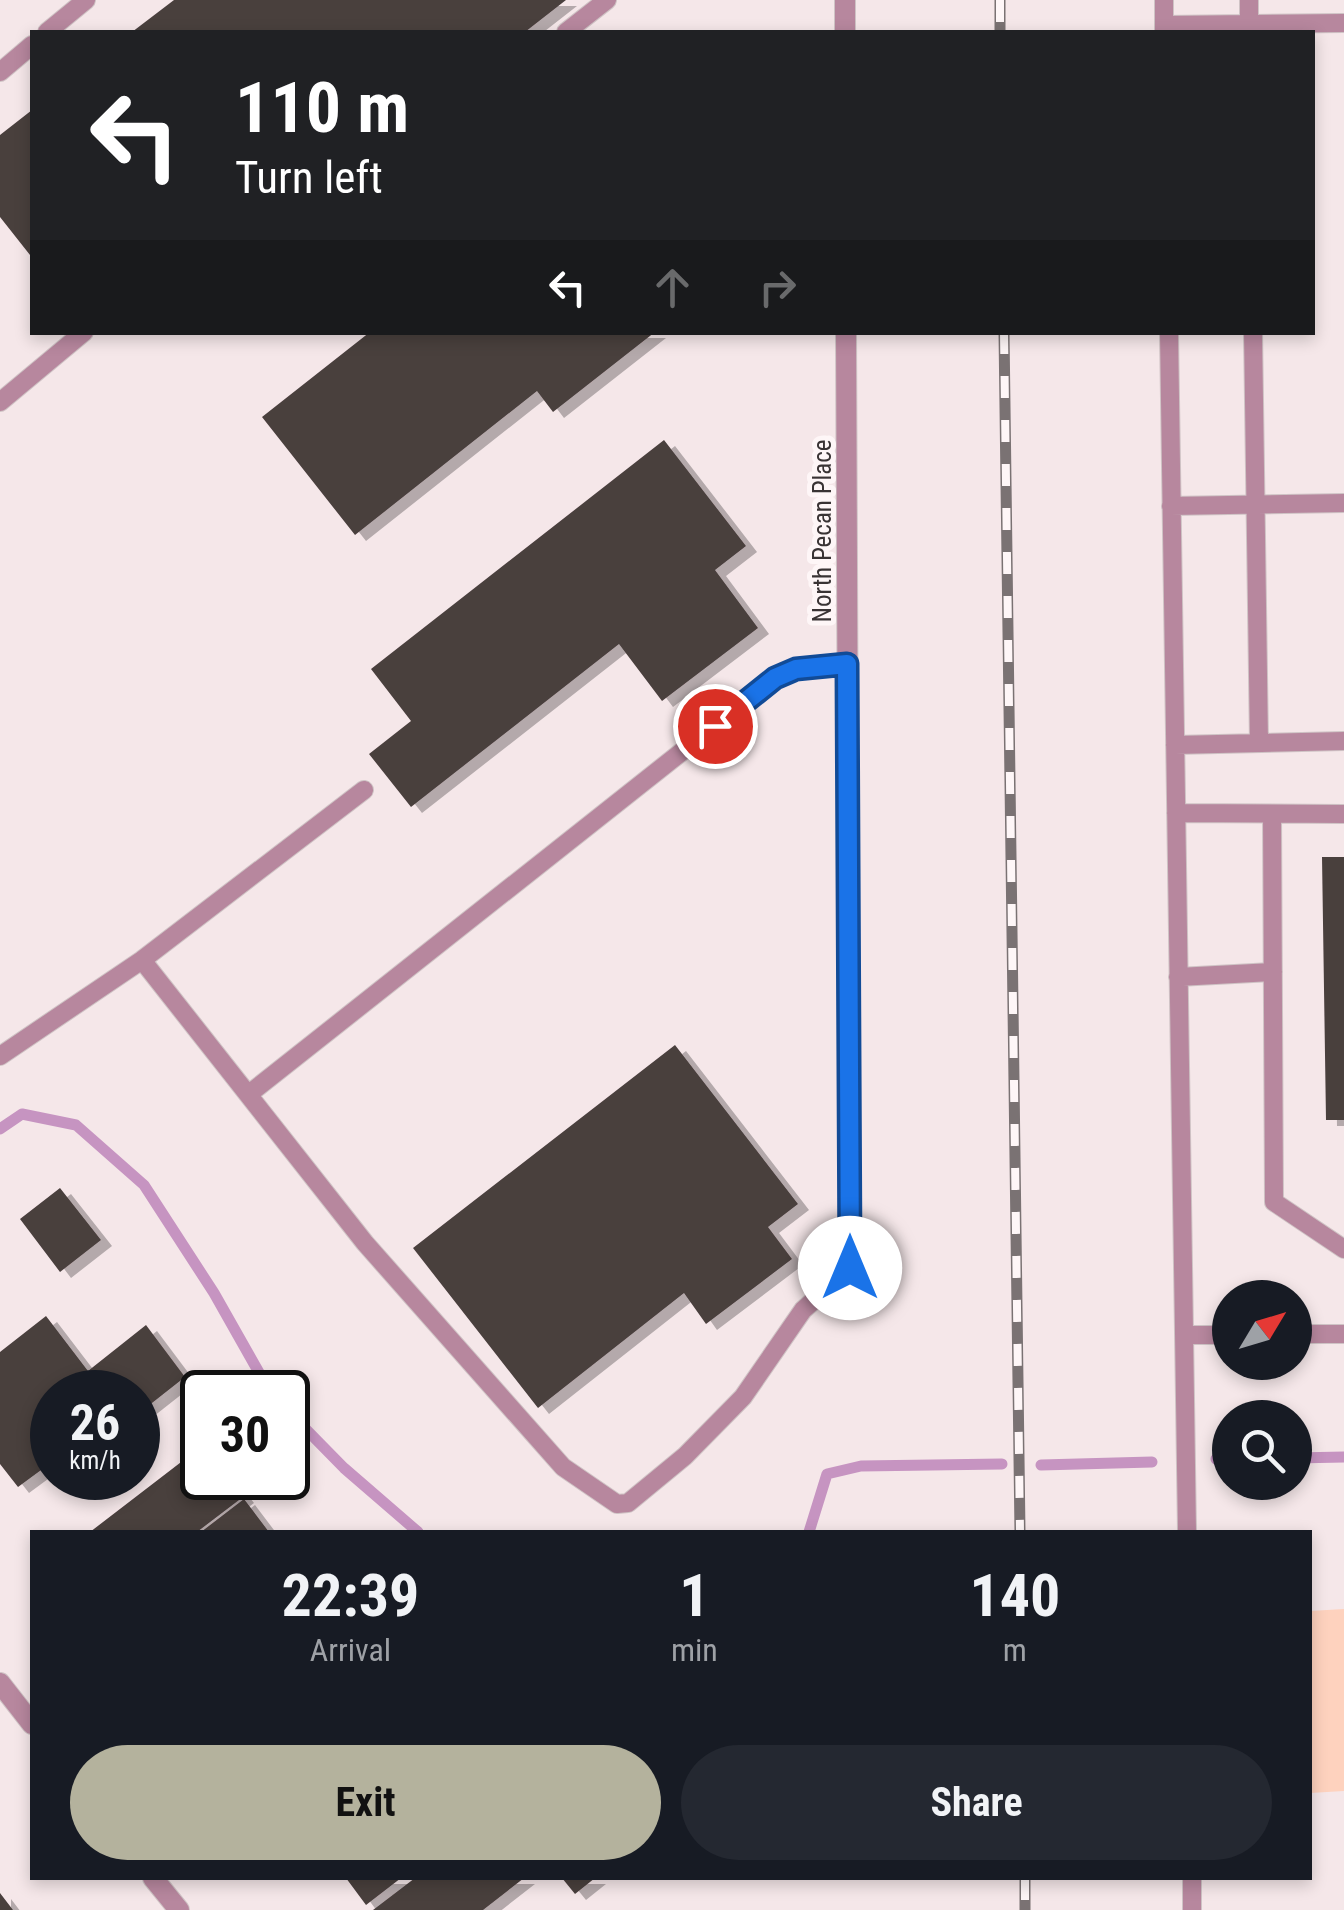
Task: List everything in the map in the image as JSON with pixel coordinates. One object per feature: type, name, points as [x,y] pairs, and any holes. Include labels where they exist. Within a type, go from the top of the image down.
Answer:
[{"type":"street","points":[[845,0],[845,30]]},
{"type":"street","name":"North Pecan Place","points":[[846,335],[850,1268]]},
{"type":"street","points":[[0,1683],[30,1721]]},
{"type":"street","points":[[155,1880],[178,1910]]},
{"type":"lane","points":[[49,30],[86,0]]},
{"type":"lane","points":[[569,30],[607,0]]},
{"type":"lane","points":[[1164,0],[1164,28],[1344,23]]},
{"type":"lane","points":[[1248,0],[1249,28]]},
{"type":"lane","points":[[0,72],[30,47]]},
{"type":"lane","points":[[0,402],[80,335]]},
{"type":"lane","points":[[1169,335],[1187,1530]]},
{"type":"lane","points":[[1253,335],[1259,743]]},
{"type":"lane","points":[[1172,506],[1344,503]]},
{"type":"lane","points":[[249,1094],[775,678],[796,669],[847,664]]},
{"type":"lane","points":[[1175,744],[1344,742]]},
{"type":"lane","points":[[0,1056],[142,960],[364,790]]},
{"type":"lane","points":[[1176,813],[1344,814]]},
{"type":"lane","points":[[1272,814],[1274,1202],[1344,1249]]},
{"type":"lane","points":[[142,960],[365,1243],[563,1467],[617,1504],[628,1503],[685,1456],[743,1397],[803,1310],[850,1268]]},
{"type":"lane","points":[[1178,978],[1273,972]]},
{"type":"lane","points":[[1312,1334],[1344,1334]]},
{"type":"lane","points":[[1184,1335],[1212,1335]]},
{"type":"lane","points":[[1192,1880],[1192,1910]]},
{"type":"shaded area","points":[[1344,1609],[1344,1791],[1312,1793],[1312,1611]]},
{"type":"building","points":[[174,0],[566,0],[528,30],[135,30]]},
{"type":"building","points":[[30,112],[30,255],[0,217],[0,135]]},
{"type":"building","points":[[366,335],[651,335],[553,412],[537,391],[355,535],[262,417]]},
{"type":"building","points":[[664,440],[746,546],[715,570],[758,628],[662,701],[619,644],[411,807],[369,754],[411,721],[371,669]]},
{"type":"building","points":[[1322,857],[1344,857],[1344,1120],[1326,1120]]},
{"type":"building","points":[[675,1045],[798,1204],[768,1227],[792,1259],[706,1324],[684,1293],[538,1408],[413,1248]]},
{"type":"building","points":[[60,1188],[101,1240],[60,1272],[20,1219]]},
{"type":"building","points":[[46,1316],[87,1370],[30,1370],[30,1478],[18,1487],[0,1464],[0,1352]]},
{"type":"building","points":[[146,1325],[180,1370],[180,1381],[160,1397],[160,1370],[89,1370]]},
{"type":"building","points":[[180,1463],[180,1500],[239,1500],[200,1530],[93,1530],[132,1500],[160,1500],[160,1478]]},
{"type":"building","points":[[245,1500],[267,1530],[204,1530]]},
{"type":"building","points":[[347,1880],[398,1880],[366,1905]]},
{"type":"building","points":[[412,1880],[521,1880],[483,1910],[373,1910]]},
{"type":"building","points":[[564,1880],[592,1880],[575,1894]]},
{"type":"building","points":[[0,1893],[13,1910],[0,1910]]},
{"type":"waterway","points":[[0,1129],[22,1114],[76,1125],[144,1185],[214,1293],[258,1370]]},
{"type":"waterway","points":[[310,1433],[416,1530]]},
{"type":"waterway","points":[[1312,1458],[1344,1457]]},
{"type":"waterway","points":[[1041,1465],[1152,1462]]},
{"type":"waterway","points":[[810,1530],[827,1474],[861,1466],[1002,1464]]},
{"type":"railway","points":[[1000,0],[1000,30]]},
{"type":"railway","points":[[1004,335],[1020,1530]]},
{"type":"railway","points":[[1025,1880],[1025,1910]]},
{"type":"route","points":[[715,726],[775,678],[796,669],[847,664],[850,1268]]}]
